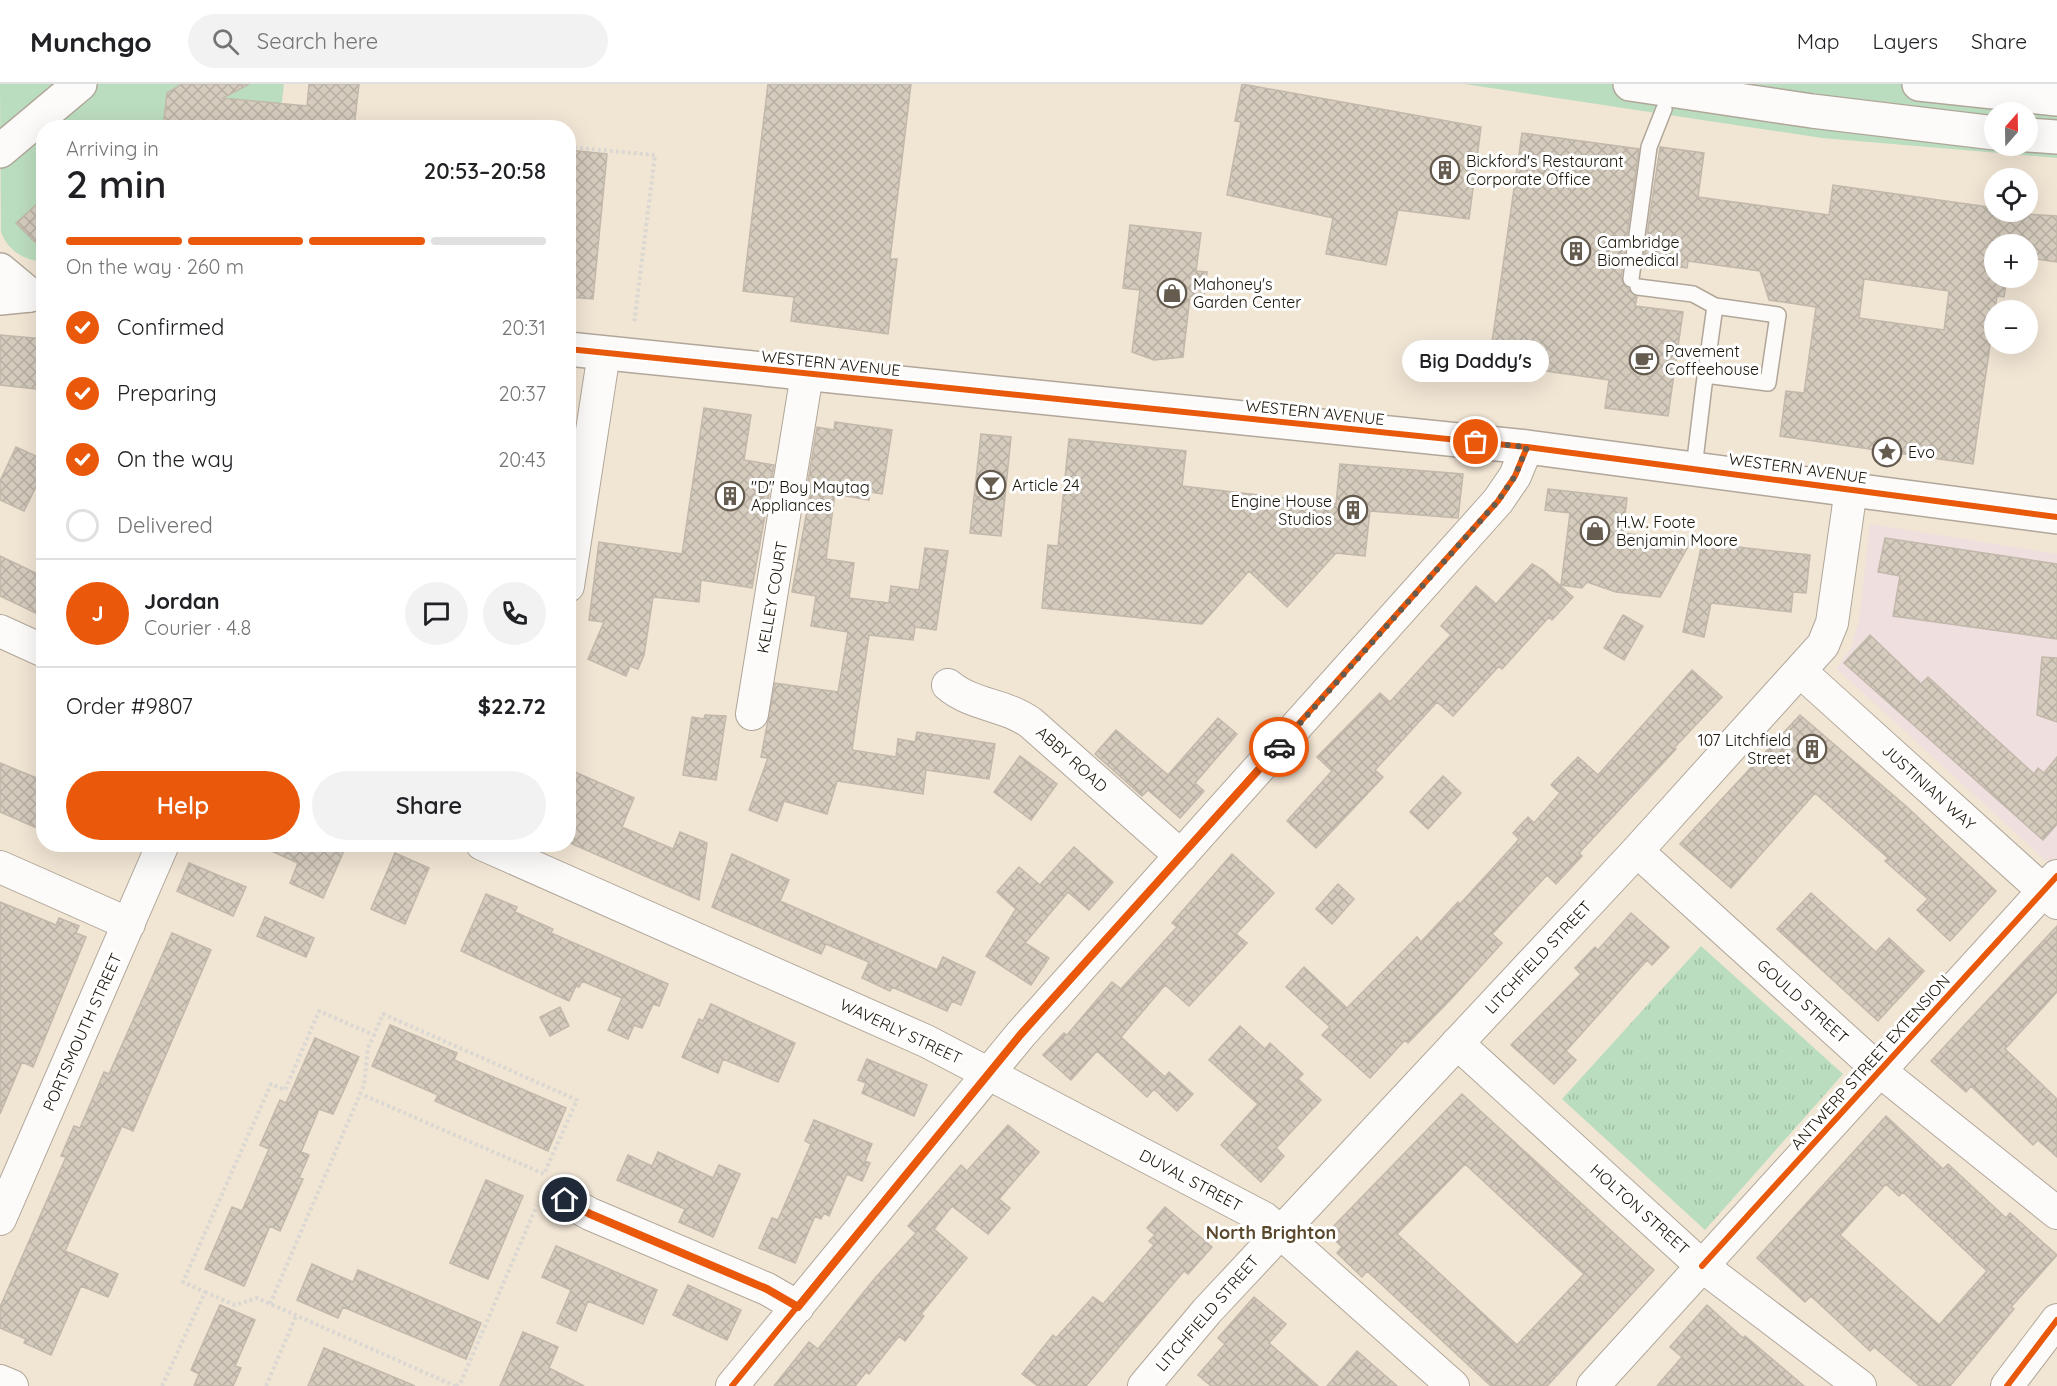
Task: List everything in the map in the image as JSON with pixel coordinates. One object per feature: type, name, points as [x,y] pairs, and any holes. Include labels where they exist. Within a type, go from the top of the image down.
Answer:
[{"type":"main road","points":[[37,120],[80,84]]},
{"type":"main road","points":[[1630,84],[1812,111],[1984,131]]},
{"type":"main road","points":[[1919,84],[2057,99]]},
{"type":"main road","points":[[0,151],[36,121]]},
{"type":"main road","points":[[2038,136],[2057,137]]},
{"type":"main road","points":[[0,270],[18,293]]},
{"type":"main road","name":"WESTERN AVENUE","points":[[576,351],[1527,447],[2057,517]]},
{"type":"street","points":[[576,534],[604,353]]},
{"type":"street","name":"KELLEY COURT","points":[[752,714],[807,374]]},
{"type":"street","points":[[732,1386],[1021,1034],[1498,501],[1515,476],[1527,447]]},
{"type":"street","name":"LITCHFIELD STREET","points":[[1144,1386],[1207,1311],[1637,851],[1823,645],[1830,632],[1851,489]]},
{"type":"street","points":[[0,631],[36,647]]},
{"type":"street","name":"JUSTINIAN WAY","points":[[1800,671],[2053,890]]},
{"type":"street","name":"ABBY ROAD","points":[[948,685],[972,700],[1015,713],[1031,723],[1181,856]]},
{"type":"street","name":"GOULD STREET","points":[[1637,851],[1880,1071],[2057,1213]]},
{"type":"street","name":"PORTSMOUTH STREET","points":[[0,1219],[160,852]]},
{"type":"street","name":"WAVERLY STREET","points":[[500,852],[926,1041],[989,1074]]},
{"type":"street","points":[[0,867],[129,924]]},
{"type":"street","name":"ANTWERP STREET EXTENSION","points":[[1593,1386],[1880,1071],[2053,890]]},
{"type":"street","name":"HOLTON STREET","points":[[1458,1043],[1702,1266],[1860,1386]]},
{"type":"street","name":"DUVAL STREET","points":[[989,1074],[1264,1218],[1453,1386]]},
{"type":"street","points":[[553,1198],[767,1289],[798,1307]]},
{"type":"street","points":[[2007,1386],[2057,1320]]},
{"type":"street","points":[[0,1381],[12,1386]]},
{"type":"lane","points":[[1664,110],[1649,147],[1635,283],[1693,294],[1715,306],[1778,315],[1768,383],[1705,375]]},
{"type":"lane","points":[[1694,468],[1715,306]]},
{"type":"path","points":[[576,148],[655,155],[634,324]]},
{"type":"path","points":[[374,1035],[319,1011],[285,1089],[272,1084],[183,1282],[235,1305],[257,1299],[455,1386],[460,1384],[553,1198]]},
{"type":"path","points":[[270,1304],[361,1094],[365,1082],[368,1048],[383,1014],[577,1100],[544,1174],[361,1094]]},
{"type":"path","points":[[162,1386],[205,1292]]},
{"type":"path","points":[[266,1386],[296,1316]]},
{"type":"shaded area","points":[[1870,524],[2057,554],[2057,871],[1836,668],[1851,649],[1859,620]]},
{"type":"green space","points":[[0,84],[284,84],[280,120],[36,120],[36,260],[23,257],[12,249],[1,232]]},
{"type":"green space","points":[[1464,84],[2057,84],[2057,158],[2034,156],[2038,156],[2038,102],[1984,102],[1984,152],[1822,138]]},
{"type":"green space","points":[[1701,946],[1843,1074],[1705,1230],[1562,1099]]},
{"type":"building","points":[[182,84],[249,84],[223,98],[307,106],[309,84],[359,84],[355,120],[164,120],[167,93]]},
{"type":"building","points":[[768,84],[911,84],[890,259],[897,259],[888,334],[791,321],[794,297],[743,291]]},
{"type":"building","points":[[1242,84],[1481,127],[1469,219],[1398,210],[1386,265],[1326,254],[1333,218],[1227,195],[1241,122],[1235,121]]},
{"type":"building","name":"Cambridge Biomedical","points":[[1522,133],[1639,149],[1621,278],[1625,286],[1637,297],[1635,306],[1683,312],[1668,416],[1605,408],[1609,380],[1489,363]]},
{"type":"building","points":[[1660,147],[1704,153],[1698,197],[1829,215],[1833,185],[1984,206],[1984,222],[2038,222],[2038,215],[2057,216],[2057,262],[2038,259],[2038,234],[1984,234],[1984,288],[2005,288],[2004,297],[1997,296],[1996,300],[1984,300],[1984,354],[1989,354],[1973,464],[1780,436],[1786,391],[1804,393],[1816,307],[1769,300],[1760,271],[1688,261],[1687,268],[1643,262]],"holes":[[[1864,279],[1949,291],[1944,330],[1859,318]]]},
{"type":"building","points":[[576,151],[607,154],[593,299],[576,298]]},
{"type":"building","points":[[36,205],[36,243],[16,223]]},
{"type":"building","name":"Mahoney's Garden Center","points":[[1130,225],[1201,233],[1196,271],[1207,272],[1204,297],[1190,296],[1183,357],[1154,360],[1132,352],[1140,290],[1123,288]]},
{"type":"building","points":[[0,335],[36,338],[36,389],[0,385]]},
{"type":"building","points":[[704,408],[751,415],[744,460],[774,465],[752,588],[701,580],[699,602],[653,597],[644,655],[638,669],[630,666],[626,676],[588,659],[604,622],[589,620],[599,542],[682,554]]},
{"type":"building","points":[[835,422],[892,430],[882,494],[870,492],[869,500],[835,494],[826,559],[854,563],[849,598],[889,603],[891,586],[919,590],[925,548],[948,551],[936,630],[915,627],[913,640],[869,635],[852,750],[896,757],[898,739],[915,742],[917,732],[995,744],[989,779],[926,770],[923,794],[837,781],[827,814],[784,801],[777,821],[749,810],[768,758],[761,757],[775,683],[838,692],[848,632],[811,626],[816,596],[792,592],[811,489],[807,488],[817,427],[834,430]]},
{"type":"building","name":"Article 24","points":[[981,434],[1011,437],[1001,536],[970,533]]},
{"type":"building","points":[[1069,439],[1186,451],[1182,486],[1336,504],[1340,464],[1463,474],[1458,518],[1370,511],[1365,556],[1336,553],[1287,607],[1249,571],[1202,624],[1042,608],[1048,545],[1058,546]]},
{"type":"building","points":[[16,447],[36,456],[34,465],[36,466],[36,486],[24,511],[0,500],[0,481]]},
{"type":"building","points":[[1548,489],[1627,498],[1623,533],[1691,541],[1660,597],[1616,592],[1587,582],[1582,588],[1561,585],[1570,513],[1545,510]]},
{"type":"building","points":[[1885,538],[2057,564],[2057,639],[1893,616],[1900,576],[1878,572]]},
{"type":"building","points":[[1702,543],[1810,555],[1806,593],[1793,592],[1791,612],[1711,603],[1704,637],[1683,632]]},
{"type":"building","points":[[0,556],[36,573],[36,613],[0,596]]},
{"type":"building","points":[[1532,564],[1543,570],[1573,597],[1552,620],[1549,617],[1502,669],[1499,666],[1453,716],[1437,702],[1375,770],[1383,777],[1316,848],[1287,821],[1332,771],[1317,757],[1380,693],[1390,702],[1451,635],[1441,626],[1476,586],[1496,604]]},
{"type":"building","points":[[1623,615],[1643,626],[1624,660],[1604,648]]},
{"type":"building","points":[[1870,635],[1921,684],[1928,677],[2034,774],[2038,768],[2044,773],[2057,757],[2057,824],[2043,840],[1844,663]]},
{"type":"building","points":[[2042,657],[2057,658],[2057,722],[2037,715]]},
{"type":"building","points":[[1692,670],[1722,697],[1579,853],[1582,856],[1556,884],[1547,875],[1492,934],[1502,943],[1408,1043],[1405,1040],[1370,1078],[1322,1035],[1330,1027],[1286,987],[1304,967],[1347,1008],[1417,937],[1421,942],[1458,902],[1460,904],[1519,839],[1513,833],[1528,817],[1534,823],[1560,793],[1551,785],[1578,757],[1598,775]]},
{"type":"building","points":[[705,715],[726,716],[716,780],[683,775],[692,717],[704,719]]},
{"type":"building","points":[[1800,715],[1907,807],[1996,891],[1950,941],[1917,910],[1928,899],[1885,861],[1888,858],[1815,793],[1731,888],[1680,844]]},
{"type":"building","points":[[1218,718],[1237,734],[1195,783],[1204,791],[1180,818],[1148,790],[1142,796],[1095,754],[1116,730],[1168,775]]},
{"type":"building","points":[[1020,756],[1057,784],[1031,820],[994,792]]},
{"type":"building","points":[[0,763],[36,778],[36,828],[0,812]]},
{"type":"building","points":[[576,773],[634,798],[622,827],[673,849],[680,832],[707,843],[699,900],[576,846]]},
{"type":"building","points":[[1443,776],[1461,793],[1428,829],[1410,812]]},
{"type":"building","points":[[1074,847],[1113,882],[1089,910],[1068,892],[1025,943],[1049,958],[1031,985],[986,956],[1016,909],[997,892],[1019,867],[1040,885]]},
{"type":"building","points":[[274,852],[343,852],[323,898],[290,883],[298,863]]},
{"type":"building","points":[[395,853],[429,868],[405,924],[371,909]]},
{"type":"building","points":[[732,854],[789,880],[780,901],[937,970],[943,957],[975,972],[961,1005],[952,1001],[947,1011],[892,987],[890,991],[862,978],[869,962],[826,944],[821,954],[712,907]]},
{"type":"building","points":[[1232,854],[1274,893],[1236,934],[1247,943],[1189,1006],[1165,985],[1121,1037],[1165,1077],[1169,1072],[1193,1094],[1177,1111],[1154,1089],[1147,1097],[1097,1051],[1071,1080],[1043,1055],[1064,1033],[1067,1035],[1112,982],[1121,989],[1177,927],[1172,923]]},
{"type":"building","points":[[189,863],[246,887],[233,916],[177,891]]},
{"type":"building","points":[[1338,884],[1354,899],[1332,924],[1316,909]]},
{"type":"building","points":[[1811,893],[1876,952],[1889,938],[1924,971],[1878,1021],[1777,929]]},
{"type":"building","points":[[486,894],[517,907],[515,912],[553,929],[551,933],[668,984],[659,1006],[653,1004],[642,1028],[634,1025],[628,1039],[608,1030],[622,998],[582,981],[579,987],[576,986],[569,1001],[461,951]]},
{"type":"building","points":[[0,902],[56,925],[59,918],[79,926],[76,933],[86,937],[33,1067],[22,1062],[0,1114]]},
{"type":"building","points":[[1631,913],[1669,947],[1652,965],[1647,960],[1566,1051],[1576,1060],[1554,1084],[1511,1045],[1581,974],[1575,968],[1595,947],[1598,950]]},
{"type":"building","points":[[265,917],[314,938],[306,957],[257,936]]},
{"type":"building","points":[[2057,926],[2057,992],[2005,1049],[2057,1099],[2057,1157],[2038,1140],[2033,1145],[1971,1086],[1966,1092],[1931,1061]]},
{"type":"building","points":[[172,933],[211,950],[133,1131],[122,1126],[65,1251],[118,1274],[108,1297],[81,1286],[51,1355],[24,1343],[26,1339],[0,1328],[0,1307],[66,1157],[61,1156],[74,1126],[80,1128],[104,1072],[109,1074]]},
{"type":"building","points":[[711,1004],[795,1043],[778,1082],[723,1059],[718,1073],[682,1057],[699,1019],[703,1021]]},
{"type":"building","points":[[560,1007],[569,1026],[550,1036],[540,1017]]},
{"type":"building","points":[[390,1025],[457,1053],[454,1060],[566,1108],[548,1151],[435,1101],[438,1095],[372,1066]]},
{"type":"building","points":[[1240,1026],[1265,1049],[1270,1043],[1303,1074],[1298,1079],[1321,1100],[1276,1148],[1284,1156],[1261,1182],[1221,1145],[1258,1104],[1209,1060]]},
{"type":"building","points":[[315,1038],[359,1057],[333,1114],[319,1109],[301,1152],[309,1155],[299,1178],[303,1179],[280,1231],[270,1226],[244,1286],[205,1269],[232,1207],[242,1211],[269,1149],[260,1145],[280,1100],[286,1103]]},
{"type":"building","points":[[867,1059],[927,1085],[914,1116],[862,1093],[866,1083],[858,1080]]},
{"type":"building","points":[[1462,1094],[1654,1270],[1547,1386],[1491,1386],[1367,1271],[1362,1277],[1337,1253],[1342,1247],[1327,1233]],"holes":[[[1465,1164],[1584,1274],[1517,1345],[1397,1234]]]},
{"type":"building","points":[[1886,1116],[1943,1169],[1948,1164],[2006,1218],[2010,1213],[2057,1255],[2011,1307],[2014,1309],[1950,1386],[1920,1386],[1874,1347],[1870,1351],[1811,1296],[1805,1302],[1757,1258]],"holes":[[[1886,1184],[1899,1196],[1903,1192],[1987,1271],[1939,1325],[1840,1235]]]},
{"type":"building","points":[[814,1120],[872,1144],[865,1161],[870,1163],[862,1181],[847,1174],[829,1216],[824,1213],[821,1219],[815,1216],[795,1263],[759,1248],[772,1218],[778,1220],[811,1144],[805,1141]]},
{"type":"building","points":[[1008,1125],[1039,1152],[999,1199],[1010,1208],[988,1234],[952,1206],[934,1229],[967,1258],[921,1314],[924,1316],[905,1341],[899,1336],[869,1374],[866,1372],[855,1386],[774,1386],[809,1342],[818,1349],[876,1277],[916,1233],[908,1226],[961,1165],[967,1171]]},
{"type":"building","points":[[658,1152],[713,1178],[719,1165],[740,1174],[713,1237],[679,1222],[685,1209],[617,1180],[628,1155],[652,1166]]},
{"type":"building","points":[[486,1180],[523,1196],[488,1279],[450,1263]]},
{"type":"building","points":[[1165,1207],[1212,1247],[1188,1274],[1184,1271],[1086,1386],[1038,1386],[1022,1374],[1053,1335],[1056,1338],[1093,1297],[1103,1304],[1154,1245],[1149,1241],[1155,1235],[1147,1228]]},
{"type":"building","points":[[556,1246],[657,1290],[643,1324],[588,1301],[576,1331],[557,1323],[571,1290],[542,1277]]},
{"type":"building","points":[[312,1264],[353,1282],[358,1270],[481,1323],[466,1359],[343,1307],[338,1318],[297,1300]]},
{"type":"building","points":[[688,1285],[741,1310],[727,1340],[673,1315]]},
{"type":"building","points":[[1254,1297],[1286,1324],[1269,1343],[1318,1386],[1211,1386],[1198,1375],[1225,1344],[1218,1338]]},
{"type":"building","points":[[220,1305],[255,1320],[235,1366],[241,1368],[233,1386],[194,1386],[199,1374],[191,1370]]},
{"type":"building","points":[[1707,1305],[1743,1338],[1745,1336],[1804,1386],[1657,1386],[1682,1357],[1670,1347]]},
{"type":"building","points":[[523,1332],[558,1347],[549,1368],[584,1386],[500,1386]]},
{"type":"building","points":[[324,1348],[415,1386],[308,1386]]},
{"type":"building","points":[[1357,1351],[1397,1386],[1327,1386]]},
{"type":"cycle path","points":[[576,350],[1527,447],[2057,517]]},
{"type":"cycle path","points":[[732,1386],[1021,1034],[1498,501],[1515,476],[1527,447]]},
{"type":"cycle path","points":[[1702,1266],[2057,876]]},
{"type":"cycle path","points":[[2007,1386],[2057,1320]]},
{"type":"way so far","points":[[1279,747],[1498,501],[1511,483],[1522,463],[1527,447],[1476,442]]},
{"type":"place","name":"Bickford's Restaurant Corporate Office","points":[[1445,170]]},
{"type":"place","name":"Cambridge Biomedical","points":[[1576,251]]},
{"type":"place","name":"Mahoney's Garden Center","points":[[1172,293]]},
{"type":"place","name":"Pavement Coffeehouse","points":[[1644,360]]},
{"type":"place","name":"Big Daddy's","points":[[1476,442]]},
{"type":"place","name":"Evo","points":[[1887,452]]},
{"type":"place","name":"Article 24","points":[[991,485]]},
{"type":"place","name":"\"D\" Boy Maytag Appliances","points":[[730,496]]},
{"type":"place","name":"Engine House Studios","points":[[1353,510]]},
{"type":"place","name":"H.W. Foote Benjamin Moore","points":[[1595,531]]},
{"type":"place","name":"107 Litchfield Street","points":[[1812,749]]},
{"type":"district","name":"North Brighton","points":[[1271,1232]]},
{"type":"route","points":[[565,1200],[590,1214],[767,1289],[798,1307],[1021,1034],[1279,747]]}]
